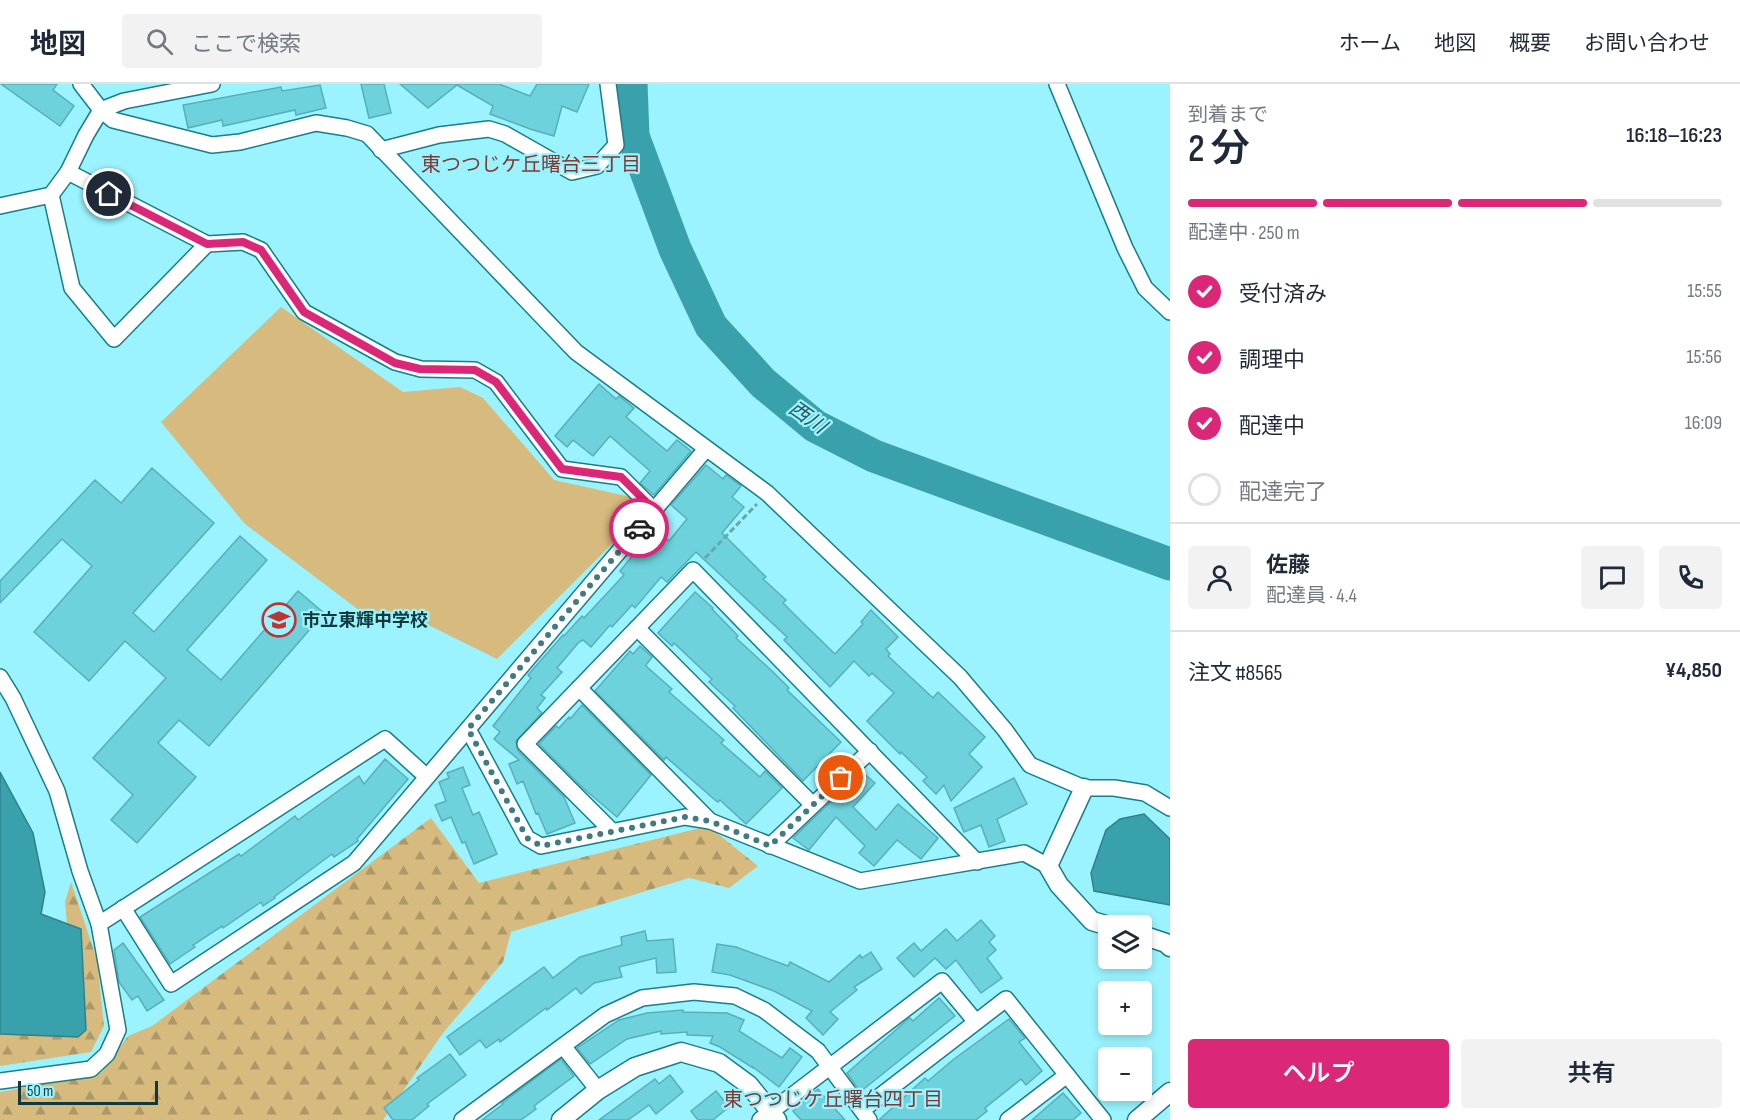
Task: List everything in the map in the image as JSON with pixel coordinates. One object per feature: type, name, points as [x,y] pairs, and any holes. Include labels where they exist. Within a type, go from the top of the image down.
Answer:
[{"type":"street","points":[[81,84],[101,110],[113,120],[212,145],[240,141],[316,123],[367,134],[576,352],[768,493],[960,677],[1005,730],[1030,765],[1084,788],[1114,788],[1145,793],[1170,807]]},
{"type":"street","points":[[0,206],[51,195],[68,172],[101,110],[124,101],[212,84]]},
{"type":"street","points":[[381,150],[439,135],[489,129],[505,134],[572,172],[597,166],[616,145],[608,84]]},
{"type":"street","points":[[1057,84],[1125,248],[1146,288],[1169,311]]},
{"type":"street","points":[[68,172],[207,244],[243,242],[261,250],[304,312],[395,363],[420,369],[475,370],[496,382],[562,469],[621,477],[654,510]]},
{"type":"street","points":[[51,195],[72,288],[114,339],[207,244]]},
{"type":"street","points":[[123,908],[171,984],[354,863],[706,449]]},
{"type":"street","points":[[613,832],[525,744],[693,570],[977,862]]},
{"type":"street","points":[[637,628],[813,805]]},
{"type":"street","points":[[0,677],[13,698],[57,791],[80,871],[99,924],[118,1030],[107,1054],[92,1069],[0,1081]]},
{"type":"street","points":[[579,688],[710,821]]},
{"type":"street","points":[[468,729],[527,838],[541,846],[685,817],[710,821],[860,882],[1024,853],[1048,866],[1059,885],[1092,921],[1098,923]]},
{"type":"street","points":[[99,924],[385,739],[428,777]]},
{"type":"street","points":[[770,846],[870,751]]},
{"type":"street","points":[[1048,866],[1084,788]]},
{"type":"street","points":[[1152,938],[1166,943],[1170,947]]},
{"type":"street","points":[[561,1120],[598,1090],[634,1067],[681,1052],[719,1062],[749,1085],[769,1117],[942,981],[976,1022]]},
{"type":"street","points":[[462,1120],[605,1015],[642,998],[694,992],[735,996],[764,1010],[818,1051],[866,1115],[1006,999],[1103,1120]]},
{"type":"street","points":[[563,1046],[598,1090]]},
{"type":"street","points":[[1008,1120],[1066,1075]]},
{"type":"street","points":[[1137,1120],[1170,1092]]},
{"type":"path","points":[[693,570],[768,493]]},
{"type":"green space","points":[[281,307],[403,392],[460,387],[483,398],[554,480],[631,497],[641,512],[627,529],[497,659],[412,617],[380,626],[245,524],[161,422]]},
{"type":"green space","points":[[431,818],[479,883],[708,826],[758,866],[729,888],[689,878],[511,932],[503,962],[443,1033],[383,1120],[0,1120],[0,1092],[101,1073],[128,1036],[152,1026]]},
{"type":"green space","points":[[71,882],[97,960],[104,1026],[91,1052],[0,1066],[0,1034],[78,1037],[81,930],[67,924],[65,902]]},
{"type":"water","points":[[0,772],[33,833],[45,892],[41,914],[81,929],[86,1030],[78,1037],[0,1034]]},
{"type":"water","points":[[1144,814],[1170,839],[1170,905],[1094,891],[1091,873],[1106,830],[1120,819]]},
{"type":"building","points":[[1,84],[57,84],[53,90],[74,106],[60,126]]},
{"type":"building","points":[[361,84],[384,84],[391,113],[369,118]]},
{"type":"building","points":[[400,84],[499,84],[530,96],[537,84],[589,84],[577,112],[562,106],[554,136],[490,114],[493,106],[457,85],[428,108]]},
{"type":"building","points":[[320,85],[326,108],[296,115],[295,110],[223,126],[222,120],[188,128],[183,105],[281,87],[282,91]]},
{"type":"building","points":[[599,384],[616,399],[619,396],[634,408],[626,417],[667,451],[677,440],[691,451],[654,495],[640,483],[650,471],[610,436],[593,456],[573,440],[567,447],[555,436]]},
{"type":"building","points":[[706,465],[723,479],[726,475],[741,486],[732,497],[744,507],[722,533],[766,577],[763,579],[786,600],[783,603],[804,624],[835,654],[863,624],[861,622],[871,610],[898,637],[886,649],[890,654],[888,656],[933,698],[938,692],[985,737],[969,754],[982,767],[951,801],[944,785],[936,794],[923,781],[927,777],[867,721],[894,693],[872,673],[869,676],[854,661],[830,687],[784,640],[787,637],[696,552],[667,582],[661,577],[635,608],[632,605],[591,647],[583,640],[579,642],[557,668],[562,672],[541,695],[545,698],[537,708],[542,713],[516,741],[518,751],[564,797],[575,823],[547,834],[523,781],[517,784],[509,764],[519,760],[494,739],[500,732],[493,726],[531,678],[528,675],[563,635],[582,616],[584,618],[624,575],[620,571],[655,529],[669,541],[687,519],[671,505]]},
{"type":"building","points":[[152,468],[214,523],[133,613],[154,632],[240,536],[267,560],[187,650],[221,680],[298,591],[324,613],[209,746],[179,720],[158,743],[196,777],[137,843],[111,820],[133,795],[93,758],[166,678],[125,641],[89,681],[34,632],[92,566],[62,539],[0,603],[0,581],[95,480],[121,503]]},
{"type":"building","points":[[695,592],[738,636],[736,638],[772,671],[789,688],[787,690],[841,742],[803,781],[733,708],[735,706],[709,682],[712,679],[674,643],[672,646],[658,633]]},
{"type":"building","points":[[640,646],[652,657],[647,667],[672,689],[669,692],[724,740],[721,743],[760,777],[765,771],[782,788],[746,824],[666,757],[664,760],[595,691],[630,651],[633,654]]},
{"type":"building","points":[[582,705],[651,775],[617,817],[583,788],[539,744],[556,726],[559,728],[569,717],[570,719]]},
{"type":"building","points":[[385,759],[408,779],[357,839],[358,841],[334,857],[332,854],[275,898],[263,906],[261,902],[223,928],[222,926],[170,964],[140,917],[239,854],[241,856],[295,816],[298,820],[359,776],[364,784]]},
{"type":"building","points":[[463,767],[470,785],[462,788],[473,815],[479,812],[497,854],[474,864],[451,817],[442,821],[435,805],[446,801],[439,782],[449,778],[447,773]]},
{"type":"building","points":[[862,772],[875,783],[853,807],[876,830],[898,804],[938,838],[921,859],[897,840],[874,866],[859,853],[865,846],[836,817],[809,850],[793,838]]},
{"type":"building","points":[[1014,778],[1027,804],[997,819],[1005,841],[989,847],[981,825],[964,832],[954,808]]},
{"type":"building","points":[[981,920],[995,936],[989,942],[996,950],[987,958],[1002,978],[981,993],[956,960],[946,969],[935,958],[914,977],[897,958],[914,943],[921,951],[946,929],[957,941]]},
{"type":"building","points":[[645,931],[647,941],[673,939],[676,972],[657,973],[656,958],[619,967],[622,977],[594,983],[581,994],[576,988],[500,1042],[499,1039],[486,1048],[480,1040],[460,1055],[447,1037],[544,967],[553,978],[580,957],[622,945],[621,937]]},
{"type":"building","points":[[123,943],[164,1000],[147,1011],[138,996],[132,1000],[119,982],[114,950]]},
{"type":"building","points":[[717,944],[736,947],[788,966],[790,962],[829,982],[860,955],[862,958],[871,952],[882,969],[854,987],[857,990],[830,1012],[838,1019],[823,1035],[806,1018],[812,1011],[774,991],[730,975],[712,972]]},
{"type":"building","points":[[939,998],[955,1016],[860,1092],[847,1073],[907,1020],[910,1018],[913,1021]]},
{"type":"building","points":[[683,1010],[683,1012],[727,1013],[744,1020],[739,1031],[782,1058],[790,1048],[802,1057],[779,1087],[753,1067],[710,1043],[713,1036],[687,1035],[687,1032],[661,1034],[661,1031],[627,1039],[590,1064],[577,1048],[619,1020],[647,1013]]},
{"type":"building","points":[[1009,1019],[1025,1038],[1019,1042],[1042,1071],[1026,1085],[1021,1079],[985,1108],[987,1111],[976,1120],[879,1120],[925,1078],[928,1081]]},
{"type":"building","points":[[450,1054],[466,1075],[427,1104],[429,1106],[412,1120],[393,1120],[384,1108],[419,1080],[417,1078]]},
{"type":"building","points":[[561,1059],[574,1076],[534,1106],[536,1109],[521,1120],[482,1120],[502,1103]]},
{"type":"building","points":[[670,1075],[683,1092],[656,1114],[649,1105],[628,1120],[599,1120],[655,1079],[659,1084]]},
{"type":"building","points":[[818,1089],[845,1120],[801,1120],[793,1111]]},
{"type":"building","points":[[716,1091],[729,1107],[713,1120],[698,1120],[691,1111]]},
{"type":"building","points":[[1063,1093],[1081,1113],[1073,1120],[1032,1120]]},
{"type":"waterway","name":"西川","points":[[631,84],[633,136],[675,249],[711,326],[763,383],[815,426],[874,456],[1170,564]]},
{"type":"way so far","points":[[639,528],[468,729],[527,838],[541,846],[685,817],[710,821],[770,846],[841,778]]},
{"type":"place","name":"市立東輝中学校","points":[[279,620]]},
{"type":"district","name":"東つつじケ丘曙台三丁目","points":[[531,164]]},
{"type":"district","name":"東つつじケ丘曙台四丁目","points":[[833,1099]]},
{"type":"route","points":[[109,194],[207,244],[243,242],[261,250],[304,312],[395,363],[420,369],[475,370],[496,382],[562,469],[577,473],[621,477],[654,510],[639,528]]}]
